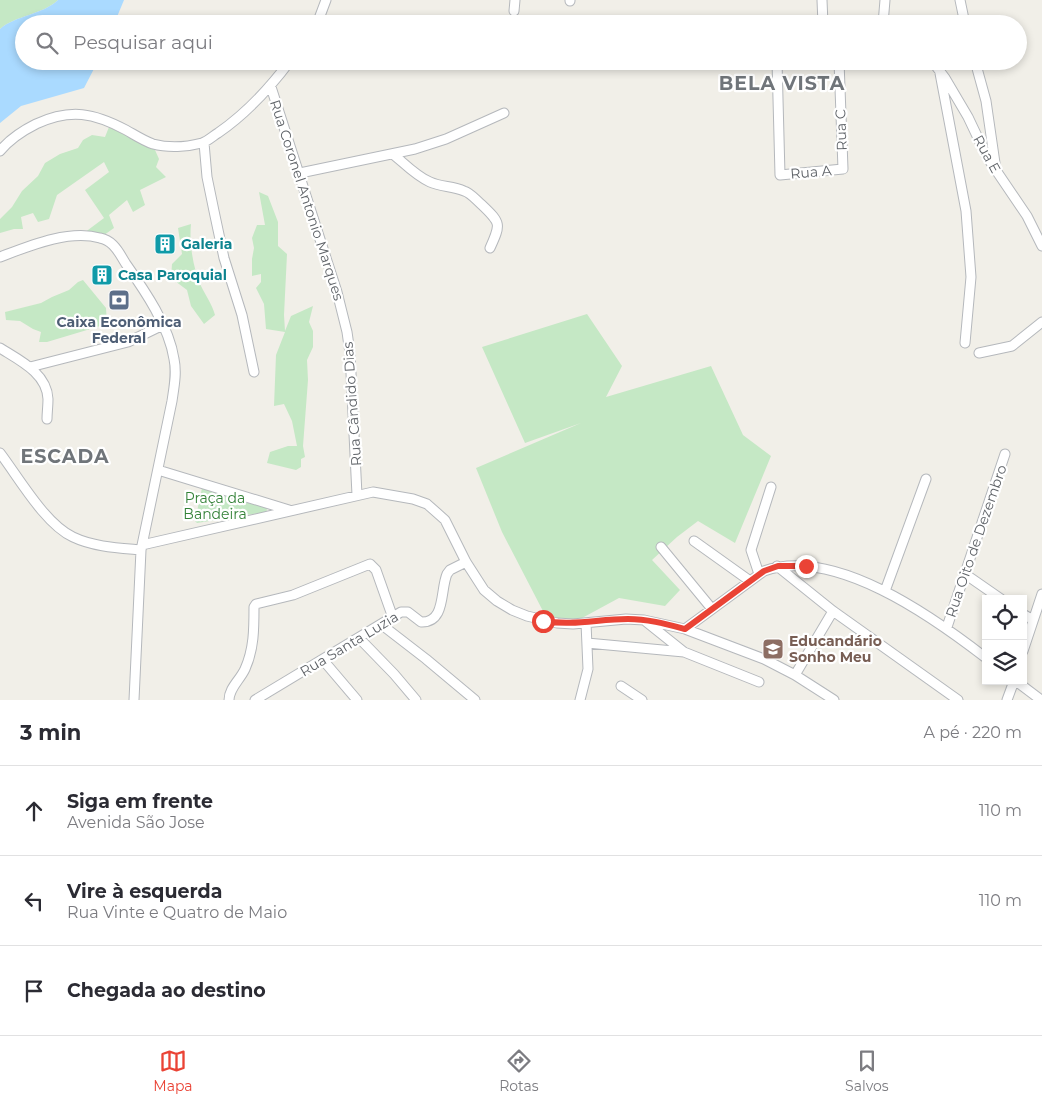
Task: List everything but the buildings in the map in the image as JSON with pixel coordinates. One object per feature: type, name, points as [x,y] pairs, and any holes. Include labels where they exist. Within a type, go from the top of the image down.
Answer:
[{"type":"street","points":[[320,15],[326,0]]},
{"type":"street","points":[[514,12],[515,0]]},
{"type":"street","points":[[822,0],[823,15]]},
{"type":"street","points":[[884,15],[885,0]]},
{"type":"street","points":[[960,0],[962,15]]},
{"type":"street","points":[[0,151],[16,137],[48,119],[80,114],[100,118],[152,144],[177,146],[204,143],[238,119],[271,87],[283,70]]},
{"type":"street","name":"Rua A","points":[[777,70],[780,175],[843,169]]},
{"type":"street","name":"Rua C","points":[[838,70],[843,169]]},
{"type":"street","points":[[937,70],[966,212],[972,277],[965,343]]},
{"type":"street","name":"Rua E","points":[[939,70],[968,117],[987,158],[996,173],[1012,191],[1042,246]]},
{"type":"street","points":[[977,70],[986,101],[996,173]]},
{"type":"street","name":"Rua Coronel Antonio Marques","points":[[271,87],[300,173],[343,313]]},
{"type":"street","points":[[300,173],[437,143],[504,114]]},
{"type":"street","points":[[204,143],[207,177],[224,258],[242,315],[254,372]]},
{"type":"street","points":[[393,154],[425,180],[437,185],[460,189],[470,194],[492,214],[496,219],[497,232],[490,248]]},
{"type":"street","points":[[0,257],[57,238],[88,236],[109,242],[134,274],[163,325],[170,342],[175,368],[172,401],[142,547],[134,700]]},
{"type":"street","name":"Rua Cândido Dias","points":[[343,313],[350,353],[357,495]]},
{"type":"street","points":[[979,353],[1012,346],[1042,322]]},
{"type":"street","points":[[30,367],[128,342],[163,325]]},
{"type":"street","points":[[0,348],[30,367],[40,379],[47,392],[47,419]]},
{"type":"street","points":[[0,453],[49,519],[61,530],[73,538],[104,546],[142,547],[373,492],[413,499],[427,504],[445,520],[466,562],[484,590],[512,610],[543,621],[573,624],[626,619],[644,620],[685,629],[764,659],[795,676],[828,699]]},
{"type":"street","name":"Rua Oito de Dezembro","points":[[947,628],[1005,454]]},
{"type":"street","points":[[158,470],[291,510]]},
{"type":"street","points":[[885,591],[926,479]]},
{"type":"street","points":[[759,574],[751,550],[771,487]]},
{"type":"street","points":[[694,541],[750,581]]},
{"type":"street","points":[[661,547],[712,609]]},
{"type":"street","name":"Rua Santa Luzia","points":[[261,698],[401,612],[406,612],[421,622],[434,618],[439,612],[447,574],[450,570],[466,562]]},
{"type":"street","points":[[229,700],[231,690],[245,669],[252,648],[254,607],[256,604],[293,595],[365,564],[373,565],[376,570],[393,618]]},
{"type":"street","points":[[778,566],[833,611],[958,700]]},
{"type":"street","points":[[685,629],[759,574],[778,566],[806,566],[845,575],[885,591],[947,628],[982,655]]},
{"type":"street","points":[[965,574],[995,595]]},
{"type":"street","points":[[1027,640],[1041,597]]},
{"type":"street","points":[[795,676],[833,611]]},
{"type":"street","points":[[1027,616],[1033,620]]},
{"type":"street","points":[[644,620],[684,652]]},
{"type":"street","points":[[580,700],[588,669],[586,623]]},
{"type":"street","points":[[382,625],[475,700]]},
{"type":"street","points":[[359,638],[416,700]]},
{"type":"street","points":[[587,643],[684,652],[759,682]]},
{"type":"street","points":[[323,660],[357,700]]},
{"type":"street","points":[[1007,700],[1013,685]]},
{"type":"street","points":[[1020,685],[1041,700]]},
{"type":"street","points":[[622,686],[642,700]]},
{"type":"green space","points":[[0,0],[58,0],[52,5],[29,15],[15,15],[15,21],[0,29]]},
{"type":"green space","points":[[109,127],[155,150],[159,159],[156,167],[166,177],[140,190],[145,205],[133,212],[127,200],[109,215],[114,228],[97,240],[80,236],[104,218],[85,190],[109,172],[104,162],[57,195],[49,219],[38,222],[33,213],[21,217],[23,229],[14,229],[0,233],[0,219],[12,207],[22,191],[38,176],[45,163],[60,154],[78,148],[83,140],[92,135],[105,137]]},
{"type":"green space","points":[[259,192],[268,196],[278,222],[278,246],[287,254],[285,331],[291,316],[313,306],[309,322],[313,331],[313,347],[307,360],[308,380],[303,446],[305,457],[301,459],[301,467],[296,470],[267,463],[270,452],[288,446],[297,446],[292,421],[284,404],[274,406],[276,355],[285,332],[266,329],[264,304],[256,288],[261,282],[261,274],[252,276],[254,248],[252,238],[257,225],[265,225]]},
{"type":"green space","points":[[191,224],[191,247],[196,271],[215,315],[204,324],[191,306],[187,290],[171,278],[172,264],[182,254],[178,228]]},
{"type":"green space","points":[[83,280],[106,308],[107,324],[47,342],[39,342],[41,332],[20,321],[6,320],[5,312],[41,303],[69,290]]},
{"type":"green space","points":[[587,314],[622,366],[606,397],[711,366],[743,435],[771,456],[735,543],[698,521],[652,560],[680,590],[665,606],[619,598],[571,624],[545,615],[502,532],[476,468],[581,423],[525,443],[482,347]]},
{"type":"green space","name":"Praça da Bandeira","points":[[202,488],[266,507],[267,510],[266,512],[197,523],[195,521]]},
{"type":"water","points":[[58,0],[124,0],[118,15],[29,15],[52,5]]},
{"type":"water","points":[[14,21],[15,70],[93,70],[84,88],[21,106],[0,123],[0,29]]},
{"type":"place","name":"Galeria","points":[[165,244]]},
{"type":"place","name":"Casa Paroquial","points":[[102,275]]},
{"type":"place","name":"Caixa Econômica Federal","points":[[119,300]]},
{"type":"place","name":"Educandário Sonho Meu","points":[[773,649]]},
{"type":"district","name":"BELA VISTA","points":[[782,83]]},
{"type":"district","name":"ESCADA","points":[[65,456]]},
{"type":"route","points":[[543,621],[573,624],[626,619],[644,620],[685,629],[764,571],[778,566],[806,566]]}]
